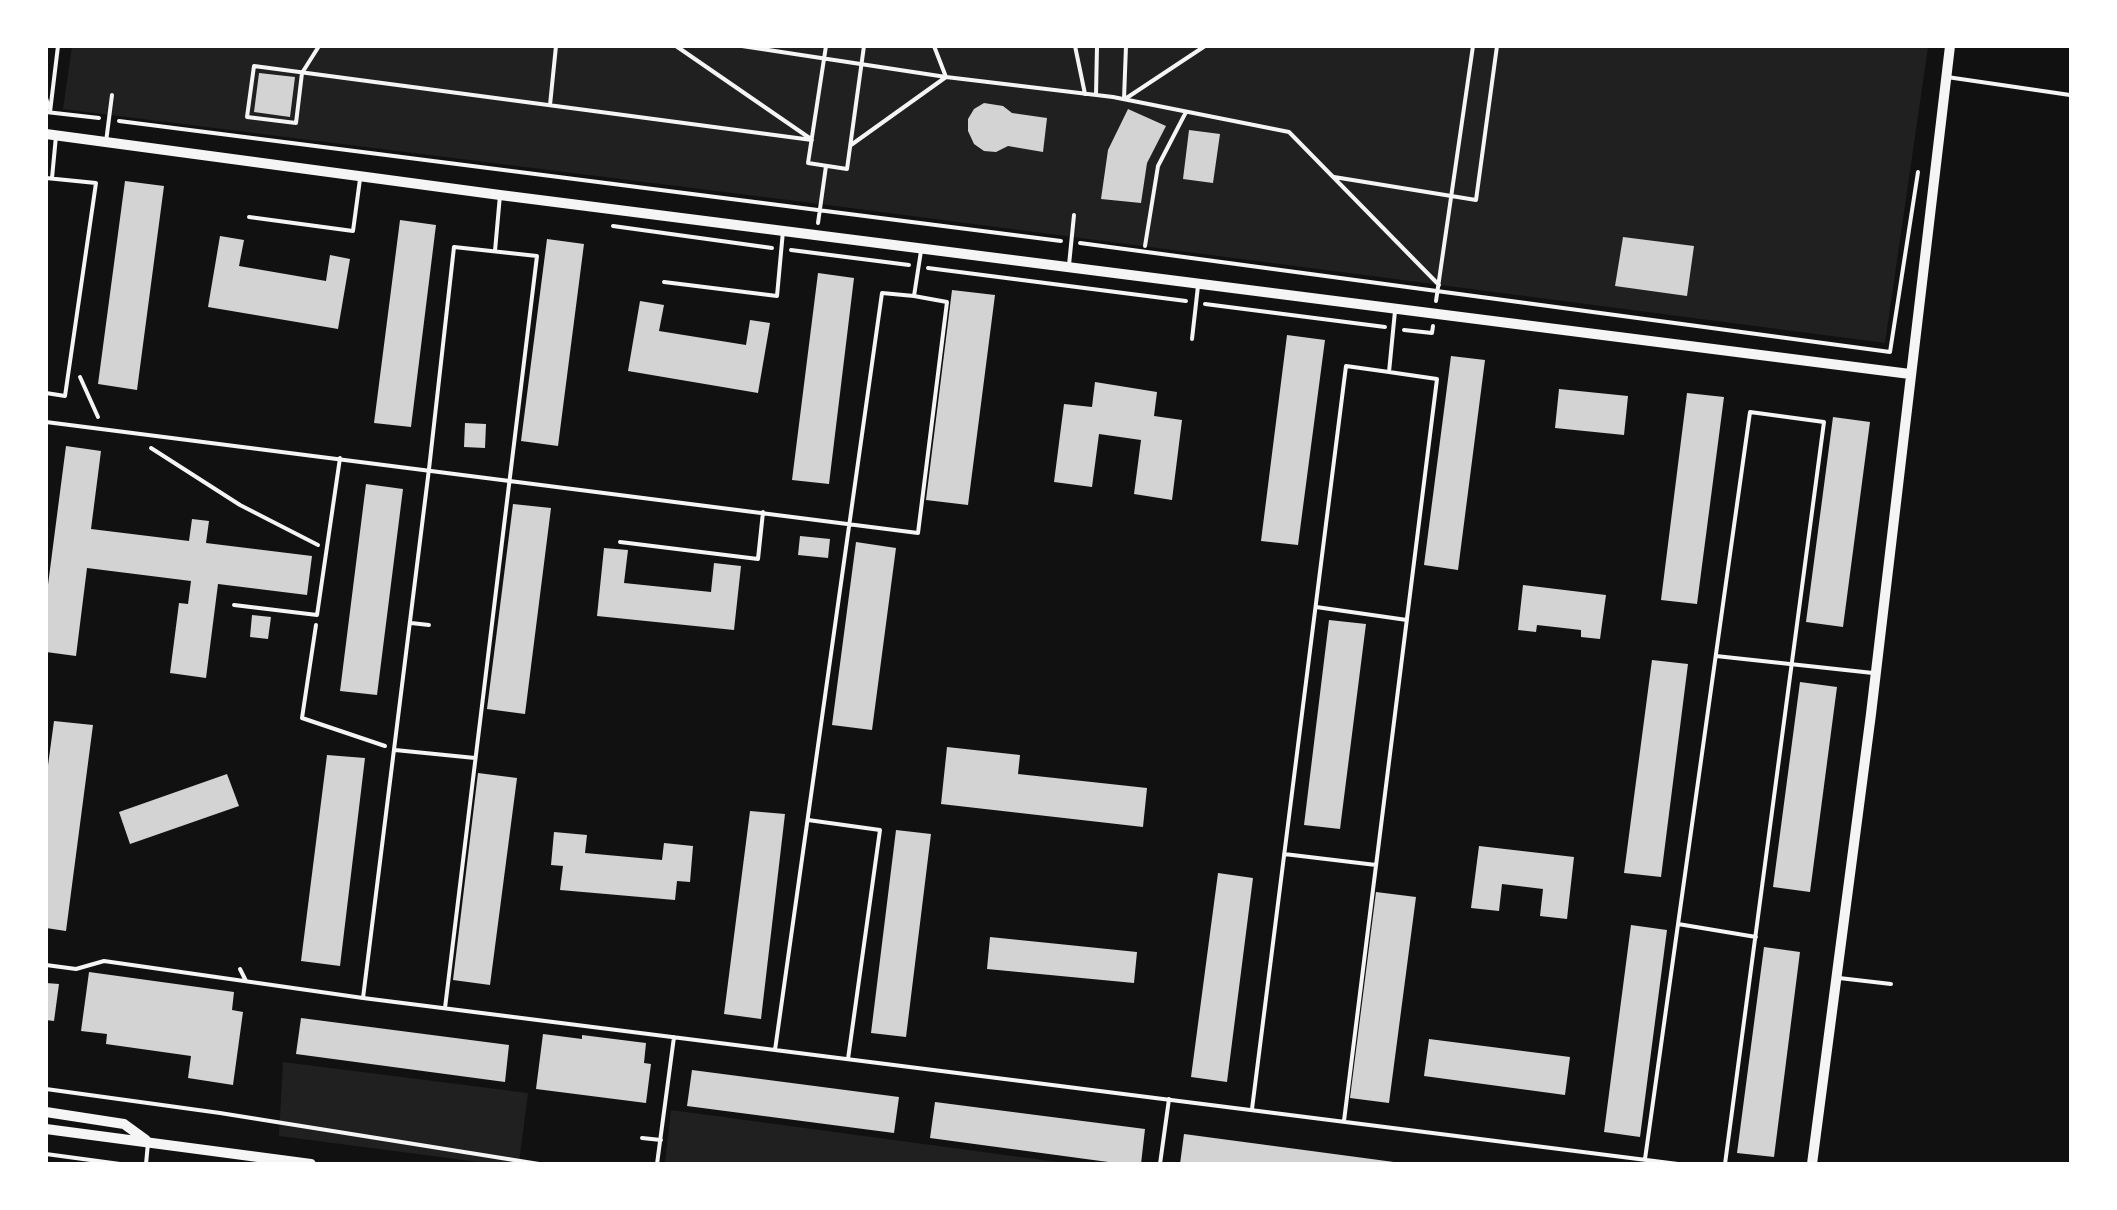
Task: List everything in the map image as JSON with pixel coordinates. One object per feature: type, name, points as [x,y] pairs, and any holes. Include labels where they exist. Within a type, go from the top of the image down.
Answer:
[{"type":"street","points":[[1812,1164],[1876,673],[1950,46]]},
{"type":"street","points":[[51,135],[500,195],[1910,374]]},
{"type":"street","points":[[46,1112],[124,1124],[148,1142]]},
{"type":"street","points":[[46,1129],[311,1164]]},
{"type":"lane","points":[[1946,77],[2070,95]]},
{"type":"lane","points":[[106,143],[112,95]]},
{"type":"lane","points":[[46,393],[65,396],[96,183],[49,178],[51,135]]},
{"type":"lane","points":[[249,218],[353,231],[360,177]]},
{"type":"lane","points":[[495,251],[500,195]]},
{"type":"lane","points":[[1069,266],[1074,215]]},
{"type":"lane","points":[[664,282],[777,296],[783,231]]},
{"type":"lane","points":[[363,998],[411,623],[454,247],[537,256],[507,479],[445,1008]]},
{"type":"lane","points":[[914,296],[922,247]]},
{"type":"lane","points":[[1192,339],[1198,282]]},
{"type":"lane","points":[[46,422],[429,469],[764,512],[850,524],[918,533],[947,302],[882,292],[850,524],[776,1050]]},
{"type":"lane","points":[[1389,372],[1395,307]]},
{"type":"lane","points":[[1252,1110],[1346,366],[1437,379],[1344,1121]]},
{"type":"lane","points":[[1645,1159],[1750,412],[1824,422],[1725,1164]]},
{"type":"lane","points":[[234,605],[317,615],[340,458]]},
{"type":"lane","points":[[620,542],[758,560],[764,512]]},
{"type":"lane","points":[[1316,607],[1407,620]]},
{"type":"lane","points":[[411,623],[429,625]]},
{"type":"lane","points":[[1716,656],[1876,673]]},
{"type":"lane","points":[[395,750],[475,758]]},
{"type":"lane","points":[[808,820],[880,830],[848,1059]]},
{"type":"lane","points":[[1284,854],[1376,865]]},
{"type":"lane","points":[[1678,924],[1756,937]]},
{"type":"lane","points":[[46,965],[76,969],[104,961],[363,998],[1678,1164]]},
{"type":"lane","points":[[240,969],[247,981]]},
{"type":"lane","points":[[1838,978],[1891,984]]},
{"type":"lane","points":[[657,1164],[674,1037]]},
{"type":"lane","points":[[1160,1164],[1169,1099]]},
{"type":"lane","points":[[642,1138],[661,1140]]},
{"type":"lane","points":[[146,1164],[148,1142]]},
{"type":"path","points":[[48,112],[58,46]]},
{"type":"path","points":[[320,46],[302,73],[296,123],[247,117],[254,66],[302,73],[812,140]]},
{"type":"path","points":[[550,105],[556,46]]},
{"type":"path","points":[[676,46],[812,140]]},
{"type":"path","points":[[742,46],[946,77],[1124,99],[1289,132],[1438,288]]},
{"type":"path","points":[[774,46],[777,51]]},
{"type":"path","points":[[826,46],[808,163],[847,169],[864,46]]},
{"type":"path","points":[[934,46],[946,77]]},
{"type":"path","points":[[1075,46],[1085,94]]},
{"type":"path","points":[[1096,95],[1097,46]]},
{"type":"path","points":[[1124,99],[1126,46]]},
{"type":"path","points":[[1124,99],[1205,46]]},
{"type":"path","points":[[1435,312],[1473,46]]},
{"type":"path","points":[[1333,177],[1476,200],[1497,46]]},
{"type":"path","points":[[850,145],[946,77]]},
{"type":"path","points":[[46,98],[48,112]]},
{"type":"path","points":[[48,112],[1438,288],[1890,352],[1920,164]]},
{"type":"path","points":[[1145,246],[1158,166],[1186,112]]},
{"type":"path","points":[[814,253],[826,166]]},
{"type":"path","points":[[605,225],[1432,333]]},
{"type":"path","points":[[71,358],[103,429]]},
{"type":"path","points":[[146,446],[240,506],[326,549]]},
{"type":"path","points":[[317,615],[302,718],[395,750]]},
{"type":"path","points":[[46,1089],[220,1113],[539,1164]]},
{"type":"path","points":[[46,1154],[120,1164]]},
{"type":"shaded area","points":[[72,46],[1928,47],[1885,343],[820,204],[63,109]]},
{"type":"shaded area","points":[[283,1062],[528,1093],[519,1163],[486,1163],[279,1136]]},
{"type":"shaded area","points":[[671,1110],[1065,1163],[665,1163]]},
{"type":"building","points":[[259,73],[295,77],[290,117],[254,112]]},
{"type":"building","points":[[984,103],[1003,106],[1012,113],[1047,118],[1043,152],[1008,146],[996,152],[984,151],[974,144],[968,131],[968,119],[974,109]]},
{"type":"building","points":[[1128,109],[1166,126],[1147,163],[1141,203],[1101,199],[1108,150]]},
{"type":"building","points":[[1189,130],[1220,134],[1213,183],[1183,179]]},
{"type":"building","points":[[125,181],[164,186],[137,390],[98,384]]},
{"type":"building","points":[[400,220],[436,225],[411,427],[374,423]]},
{"type":"building","points":[[220,236],[244,240],[239,266],[326,281],[330,255],[350,259],[338,329],[208,307]]},
{"type":"building","points":[[1623,237],[1694,246],[1687,296],[1615,286]]},
{"type":"building","points":[[547,239],[584,244],[558,446],[521,441]]},
{"type":"building","points":[[818,273],[854,278],[829,484],[792,480]]},
{"type":"building","points":[[952,290],[995,295],[968,505],[926,500]]},
{"type":"building","points":[[640,301],[664,305],[659,331],[746,345],[750,320],[770,323],[758,393],[628,371]]},
{"type":"building","points":[[1287,335],[1325,340],[1298,545],[1261,541]]},
{"type":"building","points":[[1451,356],[1485,360],[1458,570],[1424,565]]},
{"type":"building","points":[[1095,382],[1157,392],[1154,416],[1182,420],[1172,500],[1134,494],[1141,440],[1099,434],[1092,487],[1054,482],[1064,404],[1092,407]]},
{"type":"building","points":[[1559,389],[1628,396],[1624,435],[1555,428]]},
{"type":"building","points":[[1687,393],[1724,397],[1697,604],[1661,600]]},
{"type":"building","points":[[1833,417],[1870,422],[1843,627],[1806,622]]},
{"type":"building","points":[[465,423],[486,424],[485,448],[464,447]]},
{"type":"building","points":[[66,446],[101,451],[91,529],[189,541],[192,519],[209,521],[206,543],[312,556],[307,595],[218,584],[206,678],[170,673],[179,603],[188,604],[191,581],[87,568],[76,656],[46,652],[46,600]]},
{"type":"building","points":[[366,484],[403,489],[377,695],[340,691]]},
{"type":"building","points":[[513,504],[551,508],[525,714],[487,709]]},
{"type":"building","points":[[800,536],[830,539],[828,558],[798,555]]},
{"type":"building","points":[[856,542],[896,548],[872,730],[832,725]]},
{"type":"building","points":[[604,548],[628,550],[624,583],[711,592],[714,563],[741,566],[734,630],[597,616]]},
{"type":"building","points":[[1523,585],[1606,595],[1600,639],[1581,637],[1581,630],[1537,625],[1536,632],[1518,630]]},
{"type":"building","points":[[252,615],[271,617],[268,639],[250,637]]},
{"type":"building","points":[[1329,620],[1366,624],[1340,829],[1304,825]]},
{"type":"building","points":[[1652,660],[1688,664],[1661,877],[1624,873]]},
{"type":"building","points":[[1800,682],[1837,687],[1810,892],[1773,887]]},
{"type":"building","points":[[54,721],[93,725],[66,931],[46,928],[46,780]]},
{"type":"building","points":[[947,747],[1020,755],[1018,774],[1147,788],[1143,827],[941,804]]},
{"type":"building","points":[[327,755],[365,758],[340,966],[301,961]]},
{"type":"building","points":[[478,773],[517,778],[490,985],[453,980]]},
{"type":"building","points":[[227,774],[239,806],[130,844],[119,812]]},
{"type":"building","points":[[750,811],[785,814],[761,1019],[724,1014]]},
{"type":"building","points":[[896,830],[931,834],[906,1037],[871,1033]]},
{"type":"building","points":[[554,832],[587,835],[585,853],[662,860],[664,843],[693,846],[690,882],[677,881],[675,900],[560,890],[563,866],[551,865]]},
{"type":"building","points":[[1479,846],[1574,857],[1567,919],[1540,916],[1543,889],[1502,884],[1499,911],[1471,908]]},
{"type":"building","points":[[1218,873],[1253,878],[1227,1082],[1191,1077]]},
{"type":"building","points":[[1376,892],[1416,897],[1389,1103],[1350,1098]]},
{"type":"building","points":[[1631,925],[1667,930],[1640,1137],[1604,1132]]},
{"type":"building","points":[[990,937],[1137,952],[1134,983],[987,969]]},
{"type":"building","points":[[1764,947],[1800,952],[1774,1157],[1737,1153]]},
{"type":"building","points":[[89,972],[234,992],[232,1010],[243,1012],[233,1085],[188,1078],[191,1056],[106,1044],[107,1034],[81,1031]]},
{"type":"building","points":[[46,983],[59,984],[54,1021],[46,1020]]},
{"type":"building","points":[[301,1018],[509,1045],[505,1082],[296,1054]]},
{"type":"building","points":[[543,1034],[582,1039],[582,1035],[646,1043],[644,1063],[651,1064],[646,1103],[536,1089]]},
{"type":"building","points":[[1429,1039],[1570,1057],[1565,1095],[1424,1076]]},
{"type":"building","points":[[692,1070],[899,1097],[894,1133],[687,1106]]},
{"type":"building","points":[[935,1102],[1145,1129],[1141,1164],[1123,1164],[930,1138]]},
{"type":"building","points":[[1184,1134],[1394,1162],[1394,1164],[1180,1164]]}]
